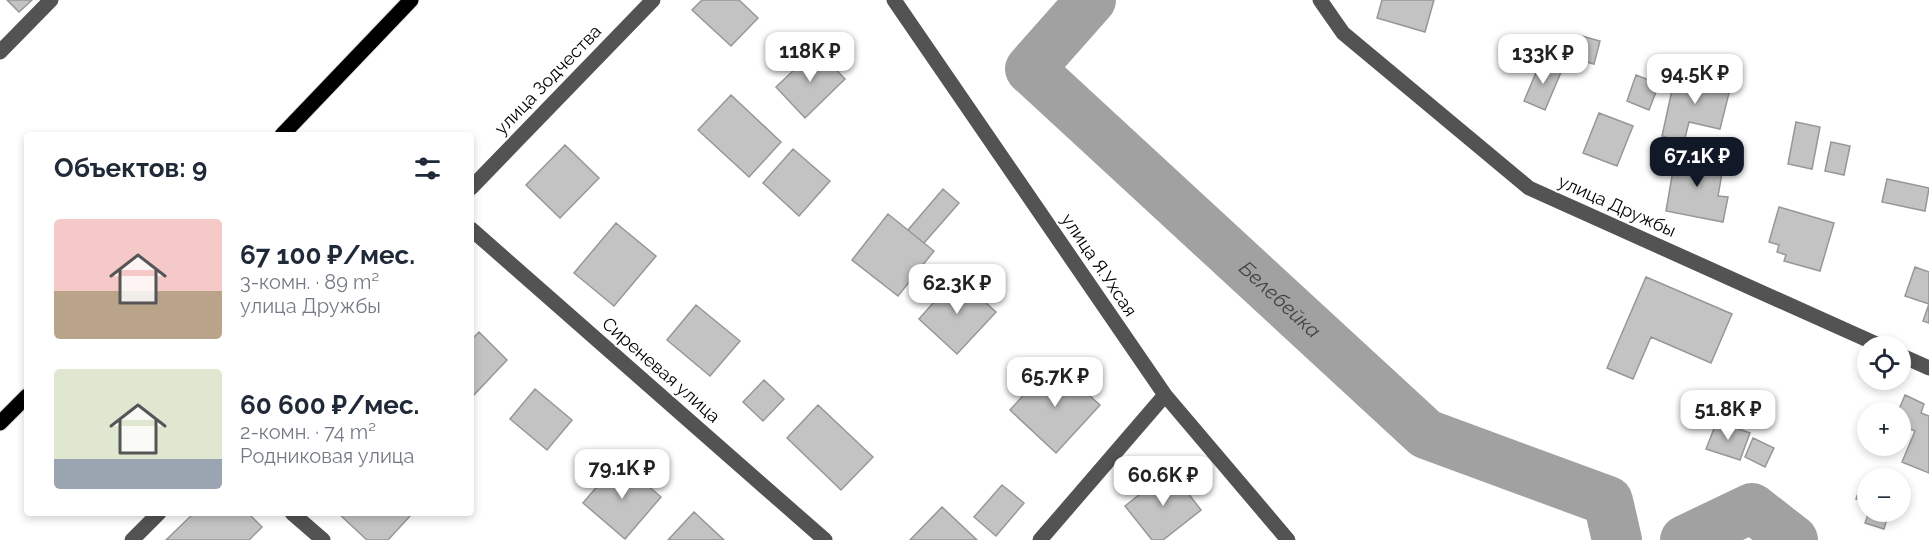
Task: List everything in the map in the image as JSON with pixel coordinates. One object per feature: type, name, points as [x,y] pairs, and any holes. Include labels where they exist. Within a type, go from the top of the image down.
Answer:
[{"type":"main road","points":[[285,132],[411,0]]},
{"type":"main road","points":[[0,423],[24,399]]},
{"type":"street","points":[[0,52],[51,0]]},
{"type":"street","name":"улица Зодчества","points":[[474,185],[653,0]]},
{"type":"street","name":"улица Я.Ухсая","points":[[894,0],[1165,395],[1288,540]]},
{"type":"street","name":"улица Дружбы","points":[[1320,0],[1343,33],[1529,188],[1859,336]]},
{"type":"street","name":"Сиреневая улица","points":[[474,232],[825,540]]},
{"type":"street","points":[[1911,360],[1929,368]]},
{"type":"street","points":[[1040,540],[1165,395]]},
{"type":"street","points":[[132,540],[156,516]]},
{"type":"street","points":[[295,516],[323,540]]},
{"type":"building","points":[[7,0],[32,0],[19,12]]},
{"type":"building","points":[[702,0],[739,0],[758,18],[731,46],[692,10]]},
{"type":"building","points":[[1382,0],[1434,0],[1425,32],[1377,18]]},
{"type":"building","points":[[1578,35],[1600,41],[1594,64],[1572,58]]},
{"type":"building","points":[[816,49],[845,79],[805,118],[776,87]]},
{"type":"building","points":[[1541,61],[1562,70],[1545,110],[1524,101]]},
{"type":"building","points":[[1676,72],[1731,85],[1720,129],[1689,122],[1684,142],[1662,136]]},
{"type":"building","points":[[1636,75],[1659,84],[1649,110],[1627,101]]},
{"type":"building","points":[[731,95],[781,142],[749,177],[698,130]]},
{"type":"building","points":[[1599,113],[1633,126],[1617,166],[1583,153]]},
{"type":"building","points":[[1796,122],[1820,127],[1812,169],[1788,164]]},
{"type":"building","points":[[1831,142],[1850,146],[1844,175],[1825,171]]},
{"type":"building","points":[[565,145],[599,178],[560,218],[526,185]]},
{"type":"building","points":[[793,149],[830,181],[799,216],[763,183]]},
{"type":"building","points":[[1676,153],[1724,162],[1718,196],[1728,197],[1723,222],[1666,211]]},
{"type":"building","points":[[1887,179],[1929,188],[1925,211],[1882,202]]},
{"type":"building","points":[[943,189],[959,203],[924,243],[908,230]]},
{"type":"building","points":[[1779,207],[1834,223],[1820,271],[1784,261],[1786,255],[1777,252],[1779,245],[1769,242]]},
{"type":"building","points":[[888,214],[934,251],[898,296],[852,260]]},
{"type":"building","points":[[616,223],[656,256],[614,306],[574,273]]},
{"type":"building","points":[[1915,267],[1929,272],[1929,304],[1905,296]]},
{"type":"building","points":[[957,276],[996,312],[957,354],[919,319]]},
{"type":"building","points":[[1646,277],[1732,314],[1711,363],[1651,337],[1633,379],[1607,368]]},
{"type":"building","points":[[1929,304],[1929,323],[1923,321]]},
{"type":"building","points":[[696,305],[740,341],[710,376],[667,340]]},
{"type":"building","points":[[479,332],[507,360],[474,395],[474,337]]},
{"type":"building","points":[[1053,363],[1100,405],[1056,453],[1010,410]]},
{"type":"building","points":[[764,380],[784,399],[763,421],[743,402]]},
{"type":"building","points":[[535,389],[572,420],[547,450],[510,419]]},
{"type":"building","points":[[1905,395],[1924,404],[1921,413],[1929,416],[1929,473],[1902,462],[1905,456],[1911,456],[1911,441],[1915,431],[1911,429],[1911,402],[1902,402]]},
{"type":"building","points":[[818,405],[873,457],[841,490],[787,438]]},
{"type":"building","points":[[1717,421],[1750,433],[1740,460],[1706,449]]},
{"type":"building","points":[[1753,438],[1774,448],[1765,467],[1745,457]]},
{"type":"building","points":[[619,461],[661,497],[625,539],[583,503]]},
{"type":"building","points":[[1170,470],[1201,510],[1163,540],[1152,540],[1125,506]]},
{"type":"building","points":[[1002,485],[1024,503],[996,536],[974,517]]},
{"type":"building","points":[[942,507],[977,540],[910,540]]},
{"type":"building","points":[[694,512],[724,540],[668,540]]},
{"type":"building","points":[[191,516],[251,516],[262,527],[249,540],[166,540]]},
{"type":"building","points":[[341,516],[410,516],[388,540],[367,540]]},
{"type":"building","points":[[1865,522],[1886,522],[1884,529]]},
{"type":"waterway","name":"Белебейка","points":[[1091,0],[1030,69],[1426,434],[1608,501],[1617,540]]},
{"type":"waterway","name":"Белебейка","points":[[1685,540],[1752,508],[1793,540]]}]
